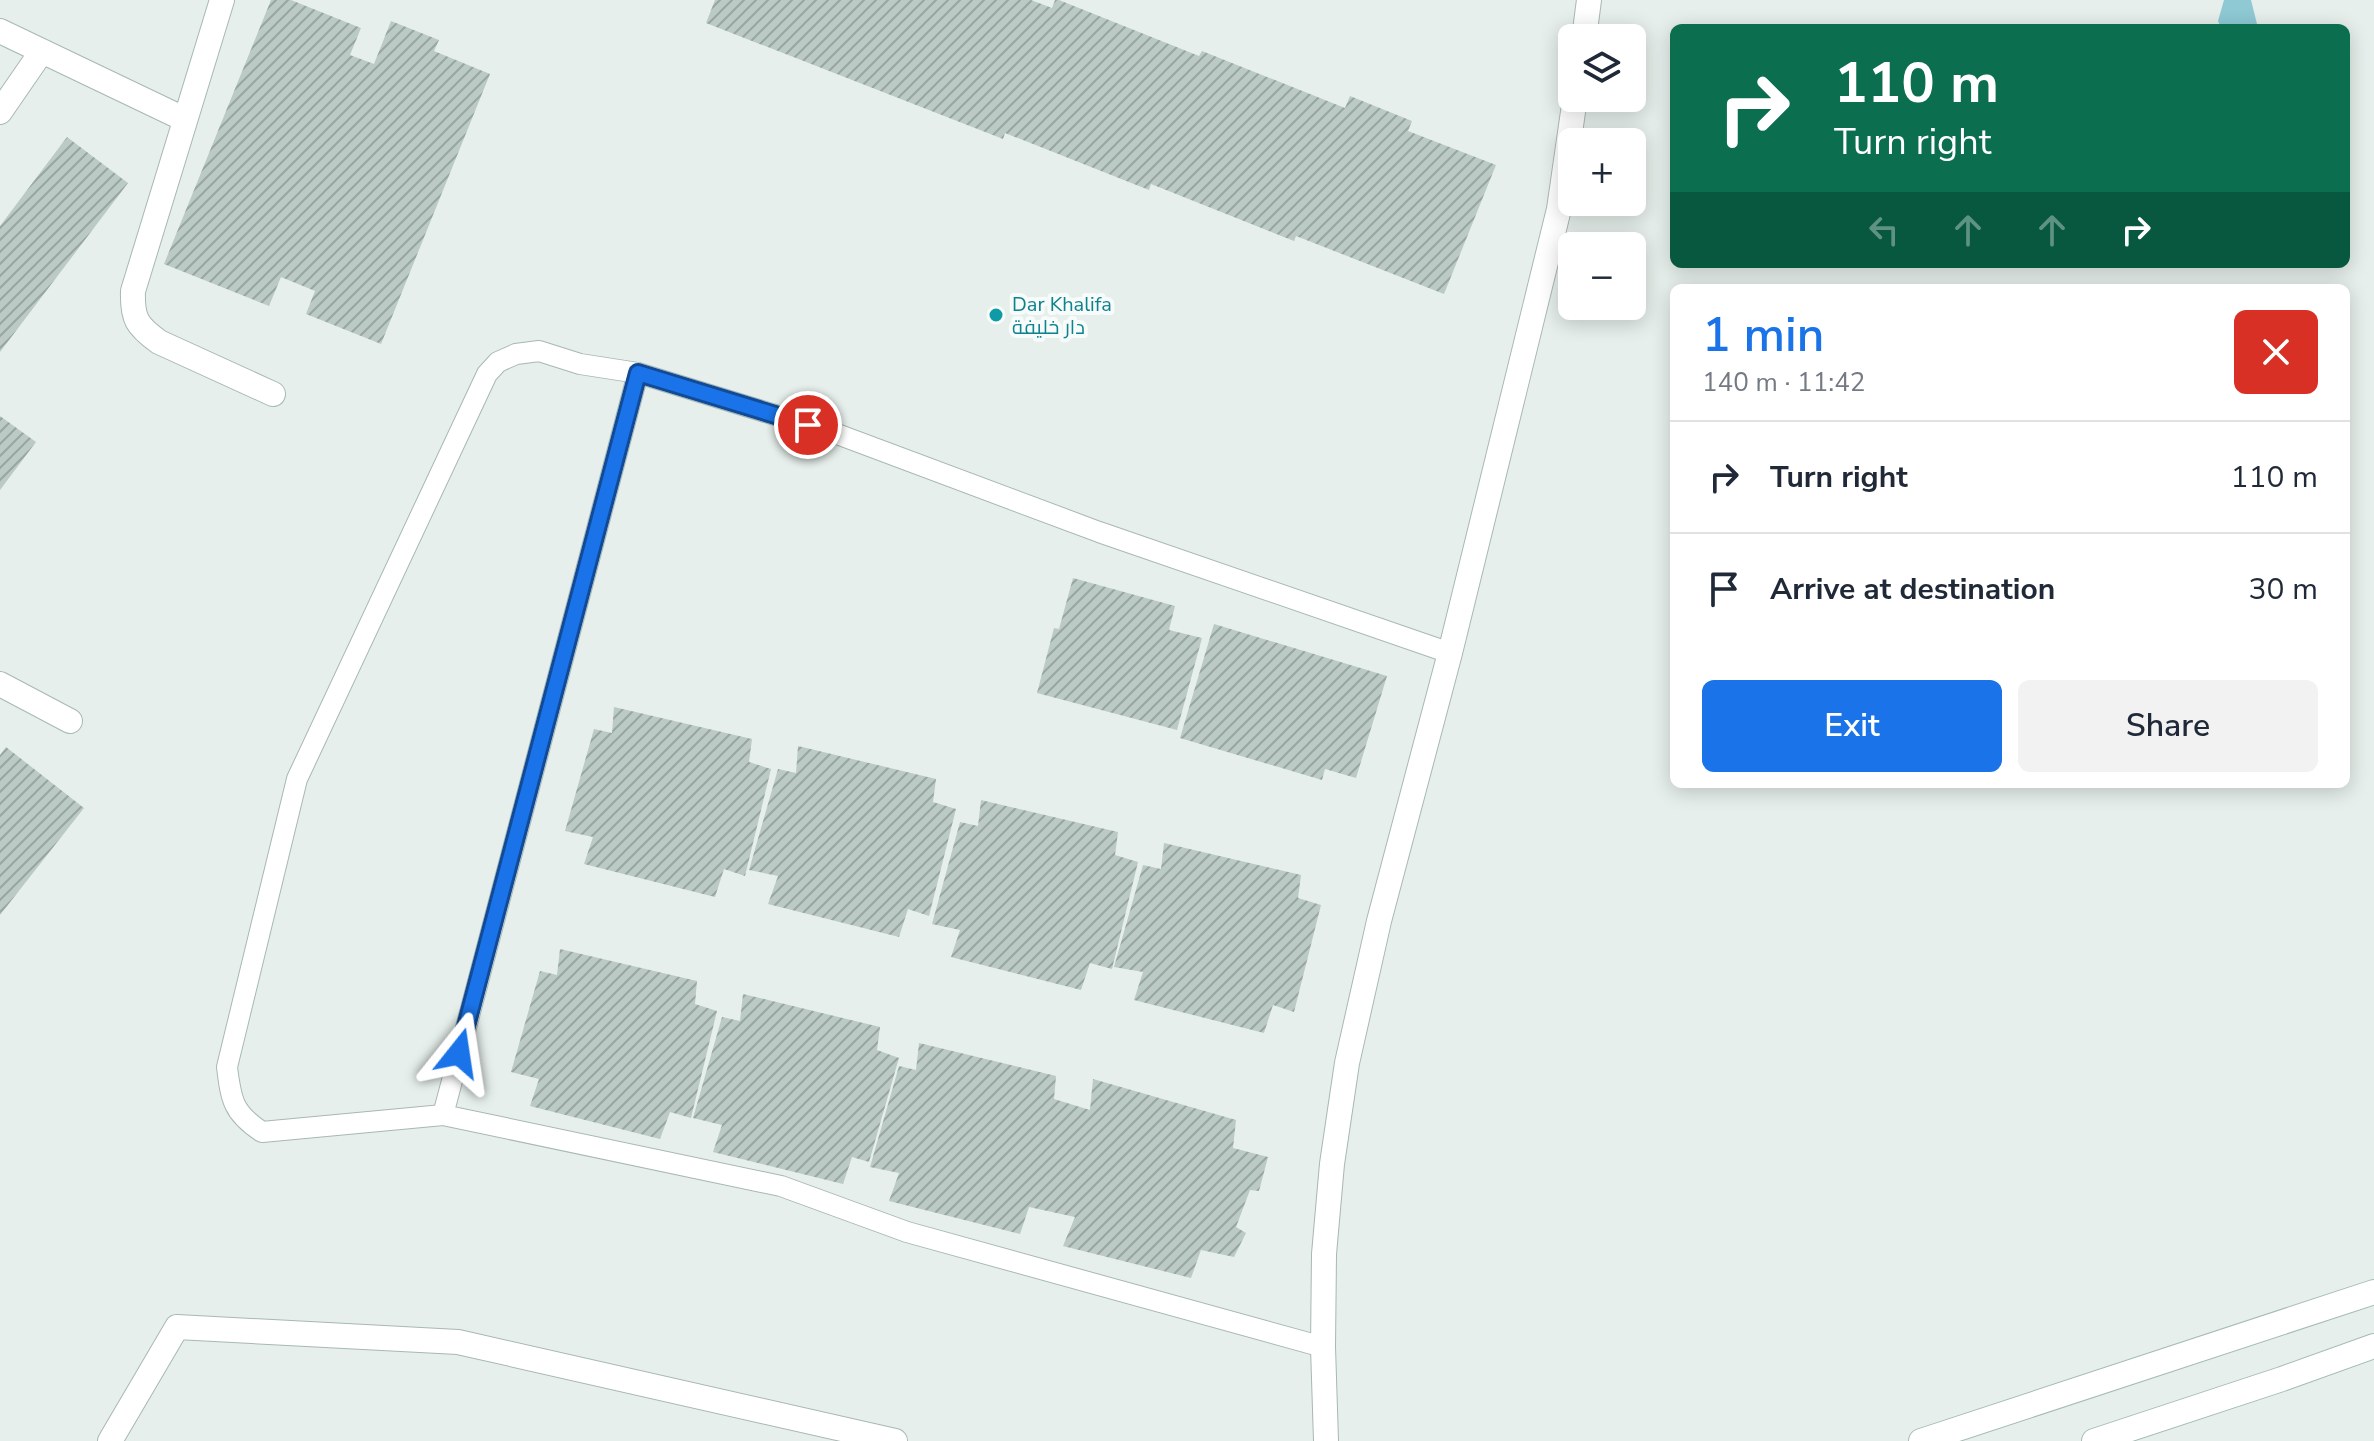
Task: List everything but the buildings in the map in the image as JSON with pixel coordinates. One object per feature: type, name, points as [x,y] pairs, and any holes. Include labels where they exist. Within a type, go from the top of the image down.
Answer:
[{"type":"street","points":[[222,0],[133,291],[132,311],[144,330],[159,342],[273,394]]},
{"type":"street","points":[[1586,24],[1589,0]]},
{"type":"street","points":[[0,31],[184,119]]},
{"type":"street","points":[[0,112],[42,51]]},
{"type":"street","points":[[1326,1441],[1324,1254],[1332,1164],[1347,1063],[1379,921],[1450,653],[1559,209],[1573,112]]},
{"type":"street","points":[[0,684],[70,721]]},
{"type":"street","points":[[1921,1441],[2374,1292]]},
{"type":"street","points":[[110,1441],[177,1327],[458,1342],[895,1441]]},
{"type":"street","points":[[2094,1441],[2374,1346]]},
{"type":"lane","points":[[1323,1347],[907,1232],[781,1186],[443,1115],[262,1132],[244,1120],[231,1097],[227,1067],[297,779],[487,374],[498,362],[516,354],[539,351],[580,364],[638,373],[837,434],[1099,532],[1450,653]]},
{"type":"lane","points":[[443,1115],[638,373]]},
{"type":"water","points":[[2224,0],[2251,0],[2257,24],[2219,24]]},
{"type":"place","name":"Dar Khalifa دار خليفة","points":[[996,315]]},
{"type":"route","points":[[459,1053],[638,373],[808,425]]}]
